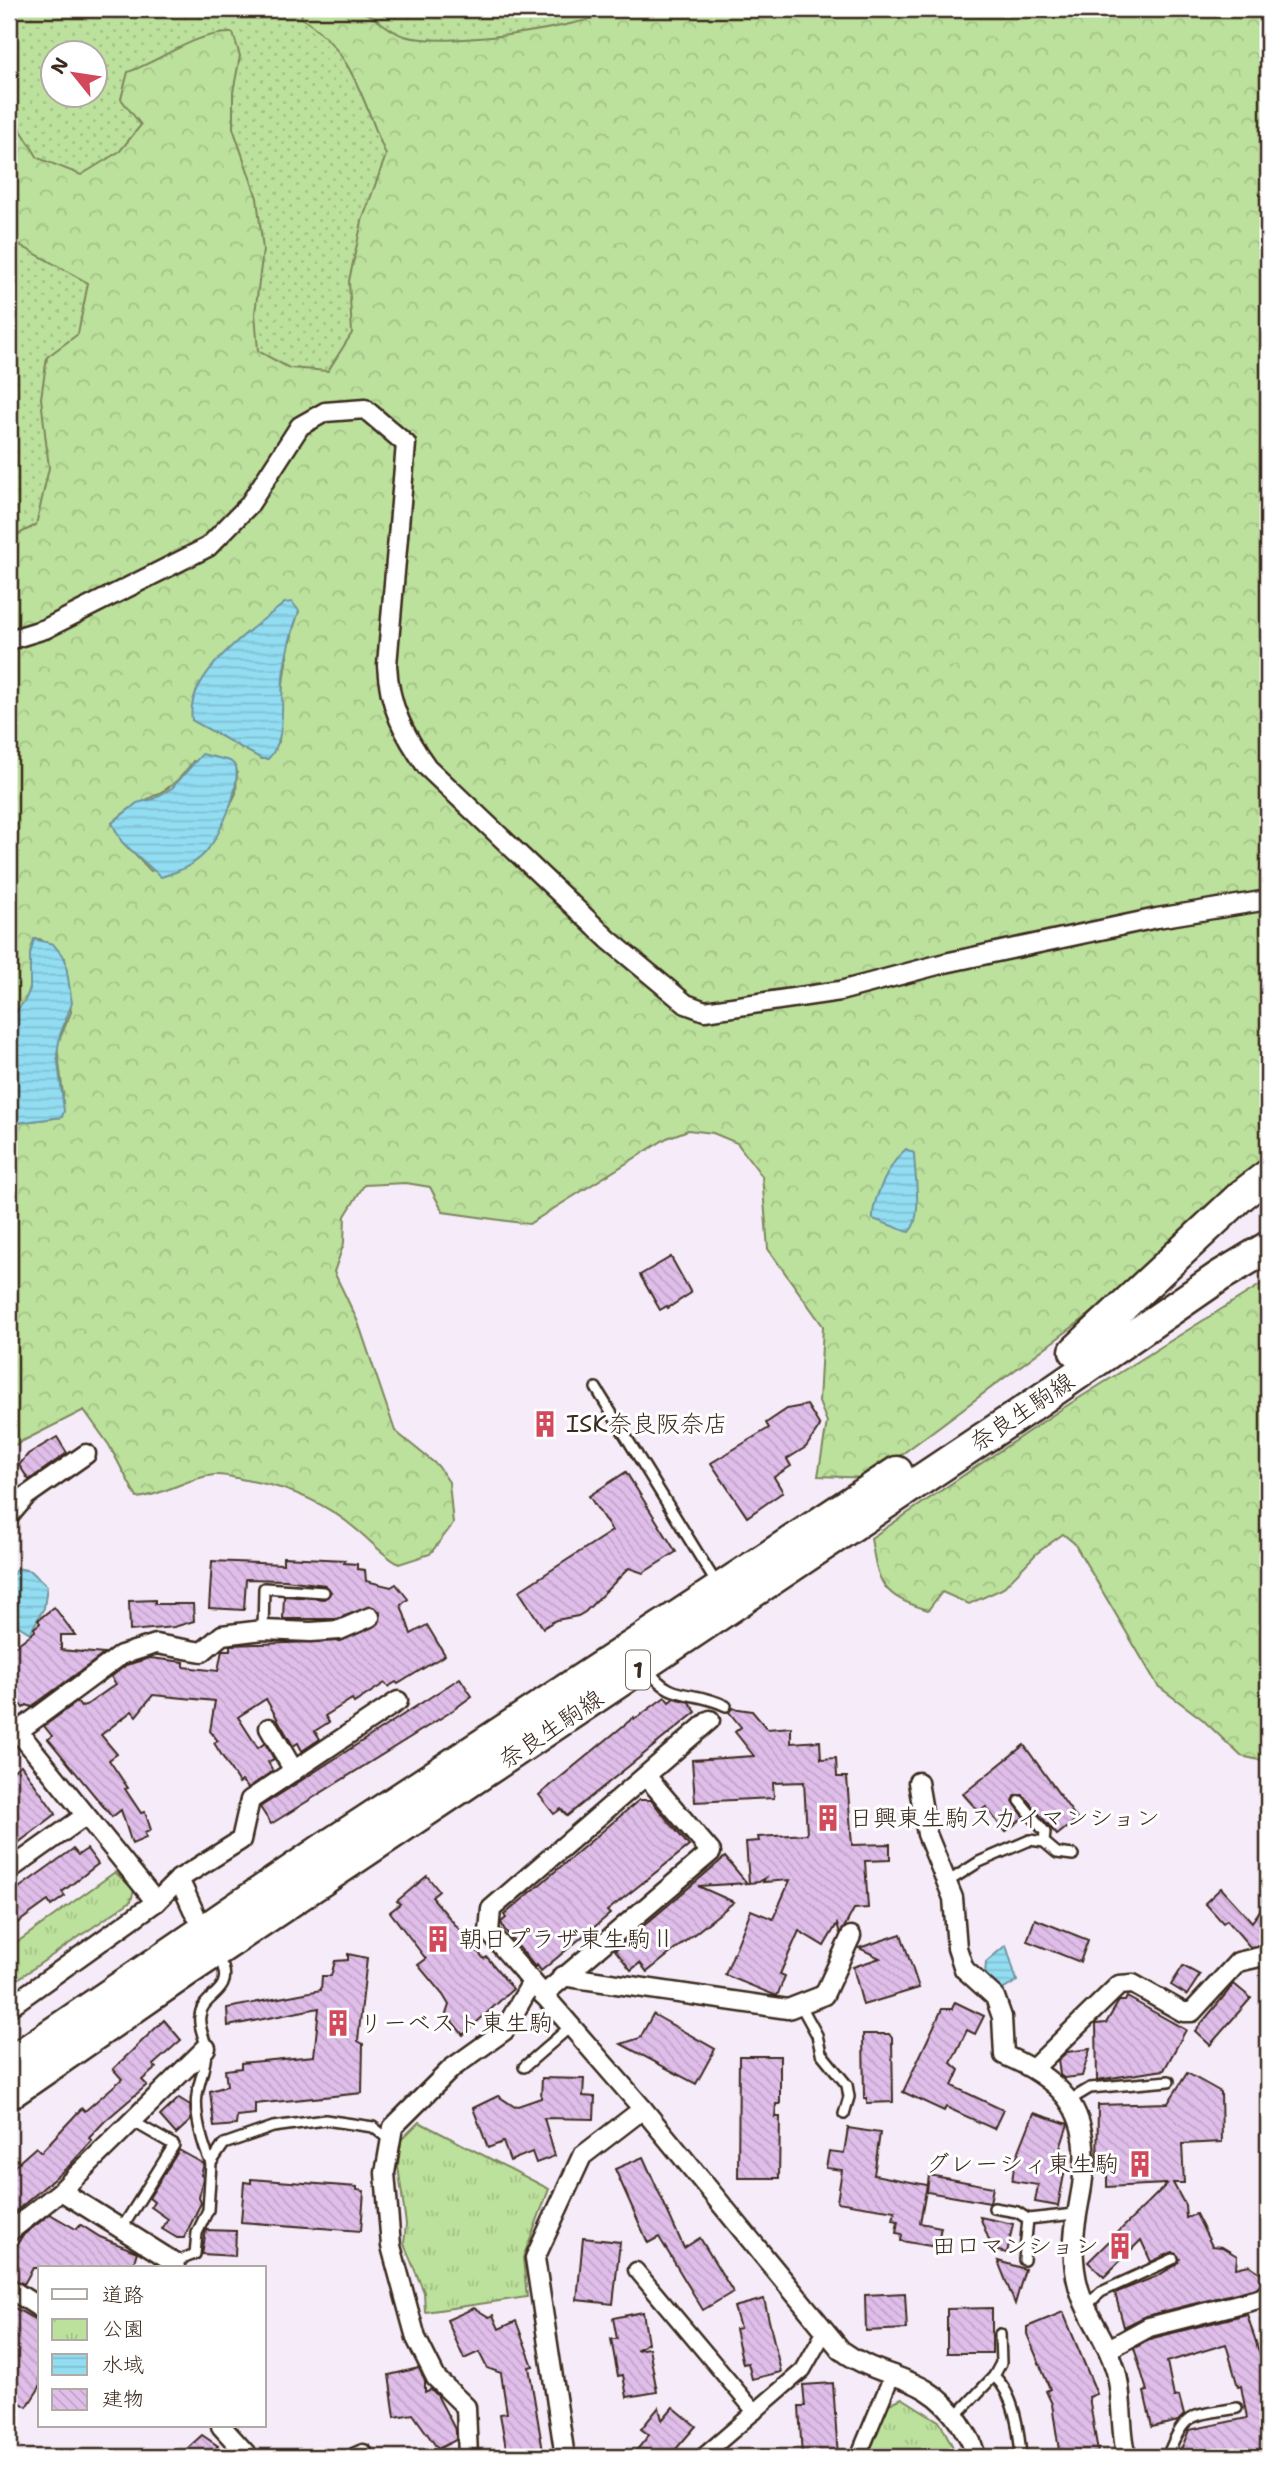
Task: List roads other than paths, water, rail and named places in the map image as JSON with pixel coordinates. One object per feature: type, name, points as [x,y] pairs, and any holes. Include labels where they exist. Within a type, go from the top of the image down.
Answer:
[{"type":"main road","points":[[1075,1351],[1242,1195],[1268,1175]]},
{"type":"main road","name":"奈良生駒線","points":[[9,2063],[326,1847],[719,1587],[951,1438],[1075,1351],[1268,1226]]},
{"type":"main road","name":"奈良生駒線","points":[[9,2094],[196,1964],[645,1666],[1220,1276],[1268,1247]]},
{"type":"street","points":[[9,640],[45,629],[208,547],[249,505],[300,426],[325,412],[365,409],[406,443],[387,665],[389,694],[407,739],[427,767],[609,940],[686,1003],[705,1011],[840,991],[945,963],[1130,923],[1268,900]]},
{"type":"street","points":[[9,1516],[26,1496],[86,1454]]},
{"type":"street","points":[[156,1902],[12,1730],[121,1655],[156,1644],[202,1652],[222,1635],[263,1630],[340,1630],[370,1617]]},
{"type":"street","points":[[9,2007],[156,1902],[179,1879],[241,1840],[250,1800],[398,1701]]},
{"type":"street","points":[[710,1720],[491,1909],[489,1932],[643,2109],[825,2331],[856,2362],[924,2386],[955,2417],[974,2445],[975,2457]]},
{"type":"street","points":[[269,1728],[294,1770]]},
{"type":"street","points":[[468,2457],[466,2407],[436,2378],[416,2338],[391,2246],[385,2173],[393,2127],[452,2068],[504,2031],[537,1988],[562,1976],[710,1852],[647,1777]]},
{"type":"street","points":[[918,1782],[928,1834],[949,1881],[957,1948],[964,1969],[995,1997],[1002,2017],[1004,2055],[1034,2068],[1070,2100],[1076,2110],[1086,2145],[1082,2188],[1075,2214],[1073,2259],[1084,2308],[1109,2349],[1117,2372],[1127,2457]]},
{"type":"street","points":[[9,1870],[85,1816]]},
{"type":"street","points":[[179,1879],[195,1914]]},
{"type":"street","points":[[562,1976],[788,2009],[824,1995],[851,1936]]},
{"type":"street","points":[[1034,2068],[1119,1985],[1133,1983],[1183,2012],[1192,2012],[1238,1962],[1268,1955]]},
{"type":"street","points":[[9,2232],[61,2191],[206,2048]]},
{"type":"street","points":[[565,2457],[535,2258],[582,2156],[643,2109]]},
{"type":"street","points":[[61,2191],[122,2228],[175,2265]]},
{"type":"street","points":[[636,2270],[755,2412]]},
{"type":"street","points":[[9,2288],[38,2307]]},
{"type":"street","points":[[1109,2349],[1149,2327],[1262,2298],[1268,2292]]},
{"type":"street","points":[[702,2457],[803,2370],[825,2331]]},
{"type":"street","points":[[858,2457],[892,2373]]},
{"type":"street","points":[[223,2428],[249,2457]]},
{"type":"lane","points":[[596,1388],[719,1587]]},
{"type":"lane","points":[[263,1630],[264,1588],[324,1592]]},
{"type":"lane","points":[[645,1666],[659,1685],[668,1691],[715,1700],[726,1706]]},
{"type":"lane","points":[[1020,1801],[1045,1832],[1044,1842]]},
{"type":"lane","points":[[949,1881],[978,1862],[1030,1840],[1044,1842],[1057,1853],[1073,1855]]},
{"type":"lane","points":[[175,2265],[195,2254],[197,2233],[208,2210],[211,2163],[200,2140],[196,2096],[206,2048],[199,2018],[202,2007],[224,1984],[226,1977],[223,1967]]},
{"type":"lane","points":[[800,2004],[817,2035],[821,2053],[847,2085],[849,2097],[844,2113]]},
{"type":"lane","points":[[524,2067],[571,2026]]},
{"type":"lane","points":[[1070,2100],[1090,2088],[1169,2081]]},
{"type":"lane","points":[[122,2228],[174,2146],[131,2120]]},
{"type":"lane","points":[[211,2163],[224,2144],[273,2127],[295,2123],[325,2120],[349,2122],[373,2127],[391,2141]]},
{"type":"lane","points":[[994,2208],[1017,2212],[1028,2219],[1075,2214]]},
{"type":"lane","points":[[1024,2260],[1028,2219]]},
{"type":"lane","points":[[1084,2308],[1101,2292],[1173,2259]]},
{"type":"lane","points":[[955,2417],[994,2376],[1001,2363],[1000,2334]]},
{"type":"lane","points":[[994,2376],[1000,2382],[1019,2425],[1021,2457]]},
{"type":"lane","points":[[1167,2457],[1180,2426],[1195,2416],[1237,2408]]},
{"type":"water","points":[[292,602],[299,611],[284,669],[279,740],[268,759],[262,759],[192,720],[192,703],[199,686],[224,654],[285,603]]},
{"type":"water","points":[[202,754],[230,761],[236,766],[232,800],[223,824],[205,853],[179,871],[161,877],[122,842],[112,823],[137,803],[153,799],[172,788]]},
{"type":"water","points":[[34,939],[53,944],[65,959],[72,1003],[60,1035],[57,1054],[64,1111],[62,1117],[9,1124],[9,1021],[30,989],[30,954]]},
{"type":"water","points":[[906,1149],[914,1153],[917,1195],[916,1217],[909,1232],[873,1219],[876,1201],[884,1181],[894,1162]]},
{"type":"water","points":[[17,1568],[31,1571],[47,1586],[44,1608],[30,1633],[9,1620],[9,1580]]},
{"type":"water","points":[[1006,1945],[1017,1981],[999,1992],[985,1975],[986,1962]]},
{"type":"waterway","points":[[1264,2310],[1262,2321],[1268,2343]]},
{"type":"place","name":"ISK奈良阪奈店","points":[[545,1424]]},
{"type":"place","name":"日興東生駒スカイマンション","points":[[828,1818]]},
{"type":"place","name":"朝日プラザ東生駒Ⅱ","points":[[438,1939]]},
{"type":"place","name":"リーベスト東生駒","points":[[338,2023]]},
{"type":"place","name":"グレーシィ東生駒","points":[[1140,2164]]},
{"type":"place","name":"田口マンション","points":[[1120,2246]]}]
